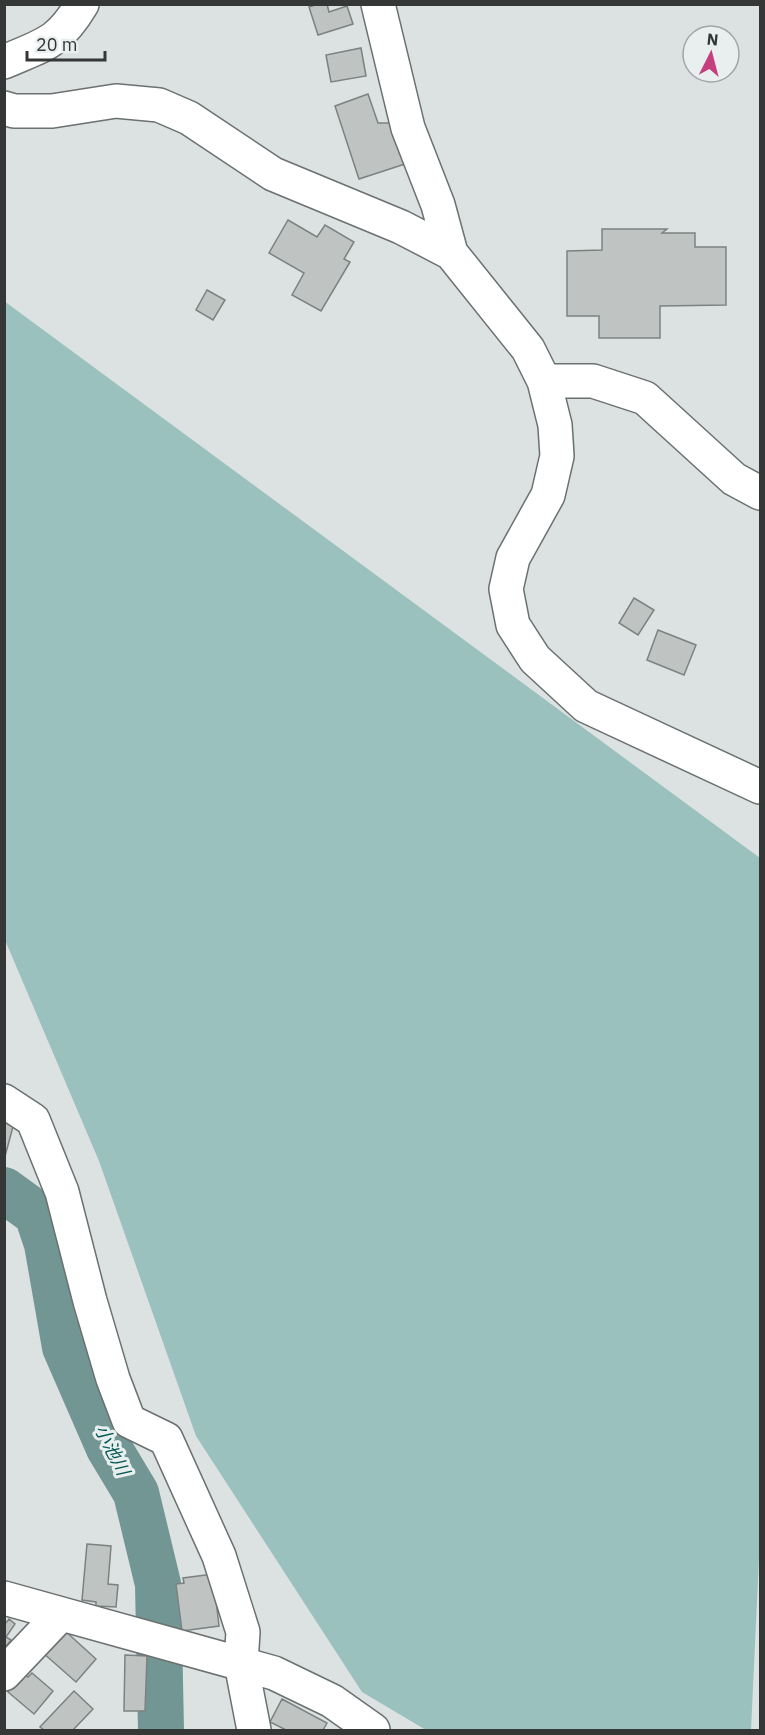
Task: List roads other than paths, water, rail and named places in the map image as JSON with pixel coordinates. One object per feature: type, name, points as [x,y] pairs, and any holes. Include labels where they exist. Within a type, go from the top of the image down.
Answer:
[{"type":"street","points":[[4,62],[55,40],[70,24],[82,4]]},
{"type":"street","points":[[378,4],[408,128],[438,205],[451,253],[528,349],[544,381],[555,425],[557,456],[548,495],[513,558],[506,589],[513,625],[535,659],[586,706],[760,787]]},
{"type":"street","points":[[4,108],[14,111],[52,111],[116,101],[159,105],[189,118],[273,174],[401,227],[451,253]]},
{"type":"street","points":[[544,381],[593,381],[645,398],[734,479],[760,493]]},
{"type":"street","points":[[4,1101],[33,1120],[62,1192],[103,1346],[129,1422],[166,1439],[219,1556],[243,1632],[241,1663],[254,1731]]},
{"type":"street","points":[[4,1598],[274,1673],[332,1701],[373,1731]]},
{"type":"street","points":[[4,1674],[61,1614]]},
{"type":"waterway","name":"小池川","points":[[4,1190],[37,1214],[47,1244],[65,1347],[109,1448],[136,1493],[158,1584],[161,1730]]}]
